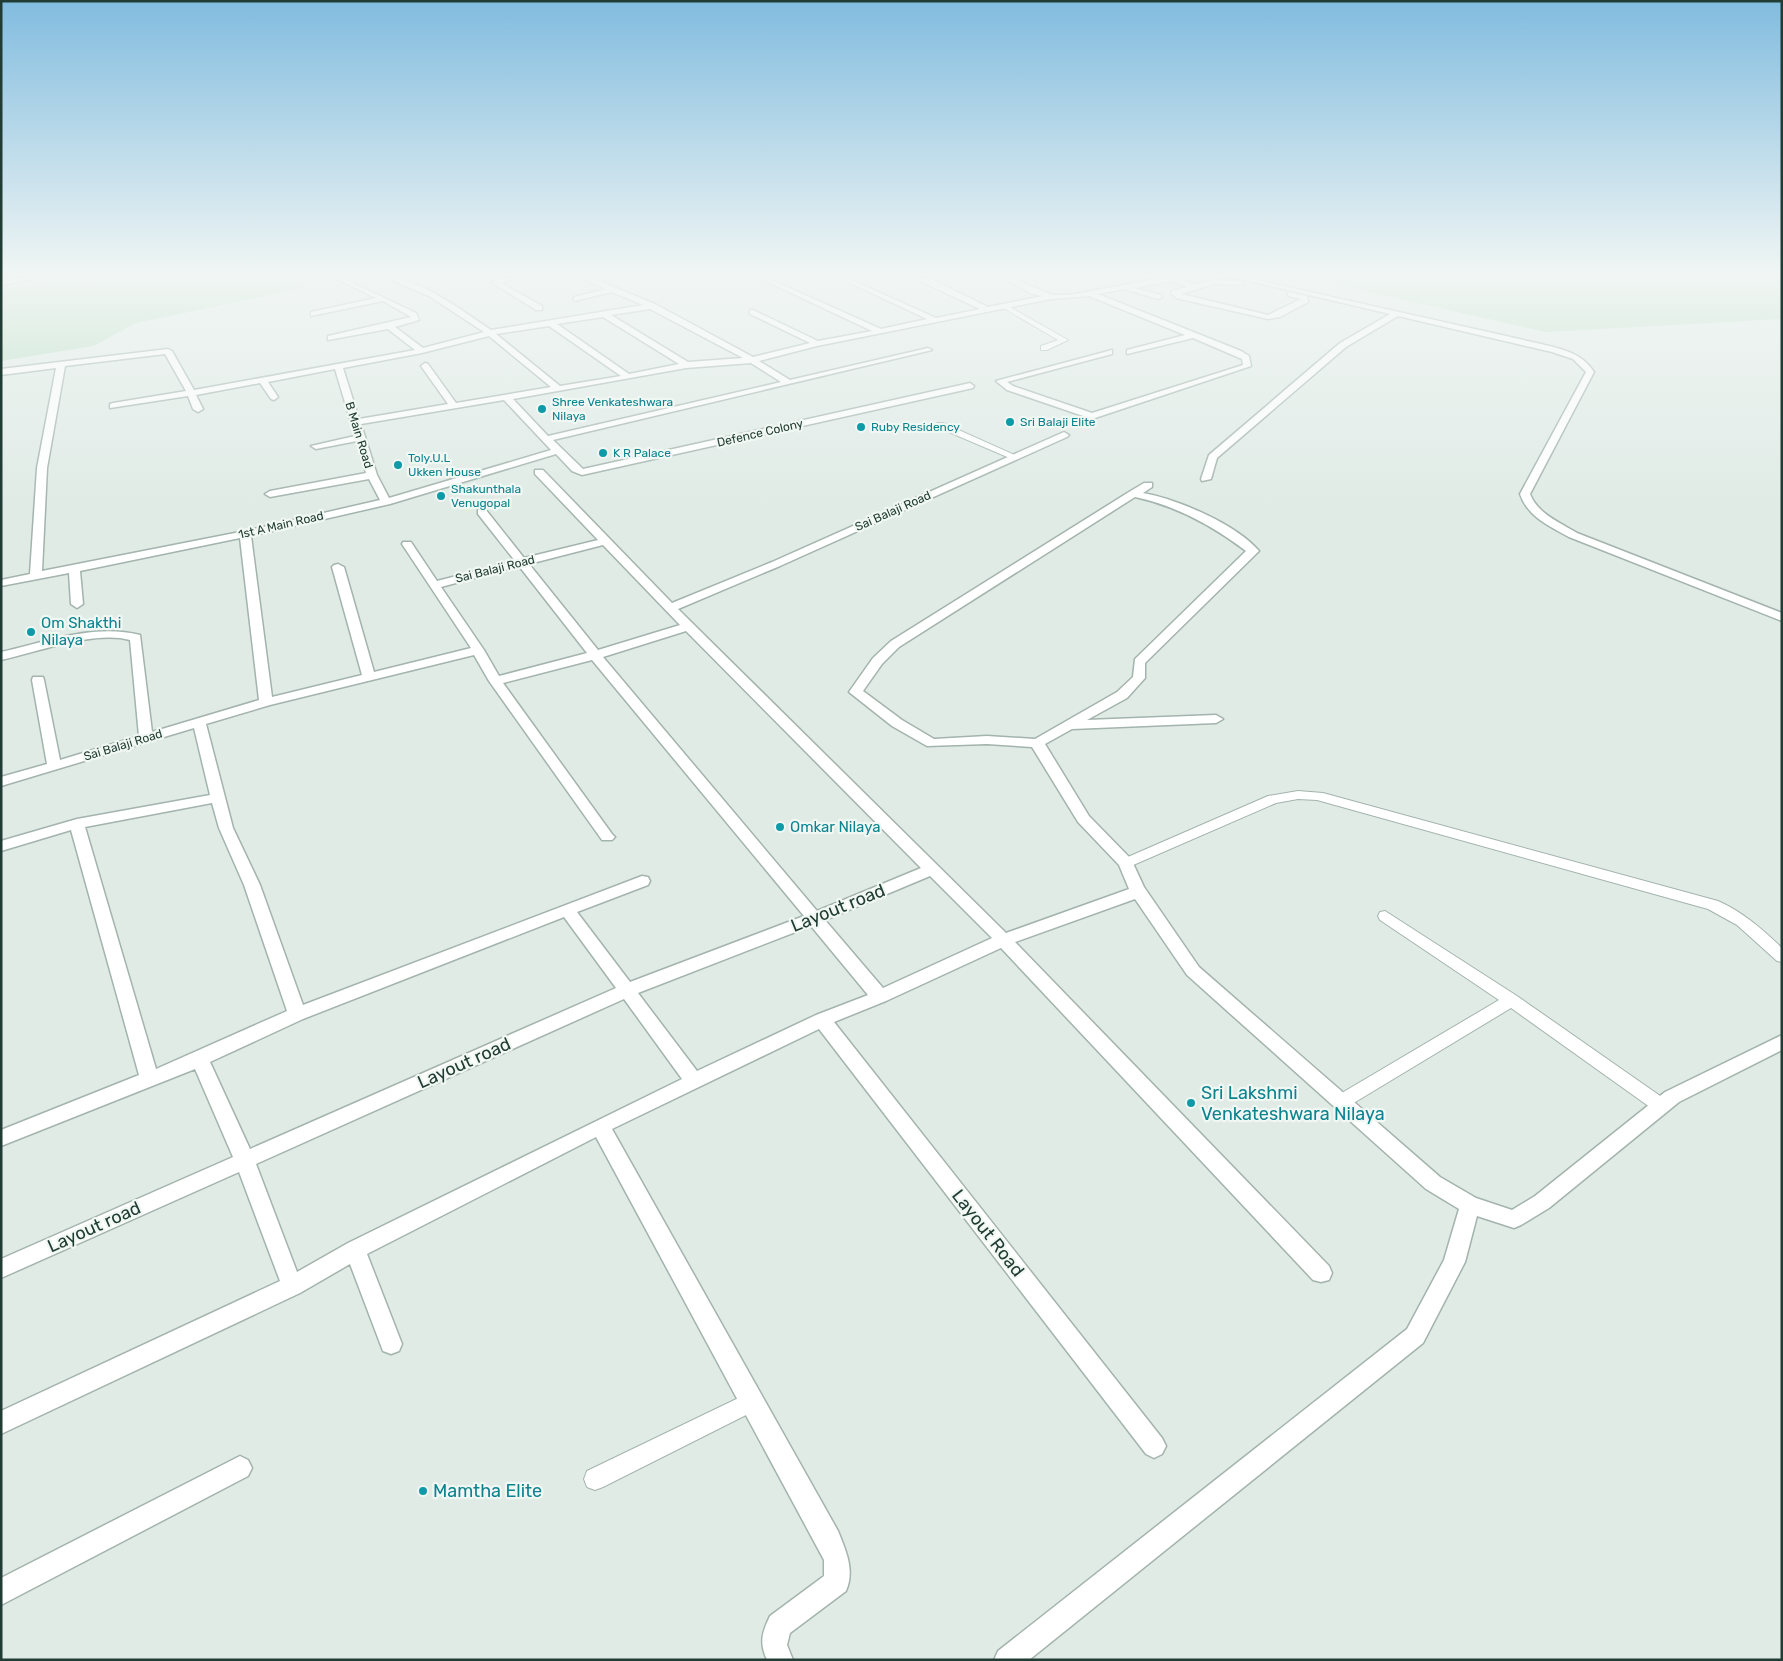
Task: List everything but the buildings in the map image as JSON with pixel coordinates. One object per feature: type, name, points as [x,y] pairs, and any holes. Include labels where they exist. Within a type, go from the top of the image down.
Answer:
[{"type":"street","points":[[1,372],[147,354]]},
{"type":"street","points":[[169,354],[198,409]]},
{"type":"street","points":[[113,406],[409,354]]},
{"type":"street","points":[[515,354],[557,388]]},
{"type":"street","points":[[594,354],[628,377]]},
{"type":"street","points":[[668,354],[686,365]]},
{"type":"street","points":[[741,354],[789,383]]},
{"type":"street","points":[[356,422],[628,377],[686,365],[753,360],[779,354]]},
{"type":"street","points":[[546,440],[913,354]]},
{"type":"street","points":[[1103,354],[1000,381],[1010,388],[1092,416],[1247,366],[1246,358],[1239,354]]},
{"type":"street","points":[[1206,479],[1212,457],[1333,354]]},
{"type":"street","points":[[1562,354],[1587,365],[1590,372],[1525,494],[1528,504],[1542,516],[1573,535],[1782,617]]},
{"type":"street","points":[[36,576],[42,468],[61,364]]},
{"type":"street","points":[[425,366],[453,405]]},
{"type":"street","name":"B Main Road","points":[[338,367],[372,475],[386,502]]},
{"type":"street","points":[[262,380],[274,397]]},
{"type":"street","name":"Defence Colony","points":[[506,397],[575,469],[582,472],[854,415],[970,386]]},
{"type":"street","name":"Sai Balaji Road","points":[[670,608],[776,564],[1061,436],[1044,433]]},
{"type":"street","points":[[316,446],[359,438]]},
{"type":"street","name":"1st A Main Road","points":[[1,583],[245,534],[386,502],[557,451]]},
{"type":"street","points":[[539,472],[670,608],[1003,940],[1321,1273]]},
{"type":"street","points":[[270,494],[372,475]]},
{"type":"street","points":[[1133,494],[1157,498],[1185,508],[1228,531],[1253,551],[1148,652],[1139,662],[1138,678],[1122,695],[1038,742],[986,740],[932,743],[897,723],[856,692],[878,661],[895,644],[1133,494],[1148,485]]},
{"type":"street","points":[[482,512],[524,562],[595,655],[812,919],[880,997]]},
{"type":"street","points":[[245,534],[266,702]]},
{"type":"street","name":"Sai Balaji Road","points":[[1,782],[266,702],[478,650],[434,585],[605,541]]},
{"type":"street","points":[[407,544],[434,585]]},
{"type":"street","points":[[338,567],[369,678]]},
{"type":"street","points":[[74,568],[77,604]]},
{"type":"street","points":[[495,681],[595,655],[688,626]]},
{"type":"street","points":[[1,656],[94,636],[127,633],[136,638],[146,738]]},
{"type":"street","points":[[478,650],[495,681],[607,838]]},
{"type":"street","points":[[38,680],[54,766]]},
{"type":"street","points":[[1068,725],[1216,719]]},
{"type":"street","points":[[199,723],[226,828],[252,885],[297,1014]]},
{"type":"street","points":[[1038,742],[1083,819],[1126,863],[1138,892],[1193,971],[1433,1183],[1470,1205],[1514,1219],[1542,1202],[1660,1105],[1782,1042]]},
{"type":"street","points":[[1,846],[77,824],[218,798]]},
{"type":"street","points":[[77,824],[149,1078]]},
{"type":"street","name":"Layout road","points":[[1,1268],[625,991],[812,919],[932,869]]},
{"type":"street","points":[[1,1138],[200,1059],[297,1014],[642,881]]},
{"type":"street","points":[[1,1423],[292,1286],[356,1250],[600,1126],[822,1020],[880,997],[1003,940],[1138,892]]},
{"type":"street","points":[[566,909],[625,991],[695,1082]]},
{"type":"street","name":"Layout Road","points":[[822,1020],[1154,1446]]},
{"type":"street","points":[[200,1059],[245,1161],[292,1286]]},
{"type":"street","points":[[600,1126],[753,1400],[829,1540],[837,1560],[837,1582],[779,1625],[774,1645],[780,1660]]},
{"type":"street","points":[[1007,1660],[1415,1336],[1454,1262],[1470,1205]]},
{"type":"street","points":[[356,1250],[391,1344]]},
{"type":"street","points":[[1,1592],[240,1468]]},
{"type":"lane","points":[[940,425],[1015,457]]},
{"type":"lane","points":[[1126,863],[1272,799],[1298,795],[1318,796],[1713,905],[1731,912],[1745,921],[1782,957]]},
{"type":"lane","points":[[1385,916],[1511,1000],[1660,1105]]},
{"type":"lane","points":[[1340,1102],[1511,1000]]},
{"type":"lane","points":[[595,1479],[753,1400]]},
{"type":"green space","points":[[1,354],[47,354],[1,361]]},
{"type":"place","name":"Shree Venkateshwara Nilaya","points":[[542,409]]},
{"type":"place","name":"Sri Balaji Elite","points":[[1010,422]]},
{"type":"place","name":"Ruby Residency","points":[[861,427]]},
{"type":"place","name":"K R Palace","points":[[603,453]]},
{"type":"place","name":"Toly.U.L Ukken House","points":[[398,465]]},
{"type":"place","name":"Shakunthala Venugopal","points":[[441,496]]},
{"type":"place","name":"Om Shakthi Nilaya","points":[[31,632]]},
{"type":"place","name":"Omkar Nilaya","points":[[780,827]]},
{"type":"place","name":"Sri Lakshmi Venkateshwara Nilaya","points":[[1191,1103]]},
{"type":"place","name":"Mamtha Elite","points":[[423,1491]]}]
